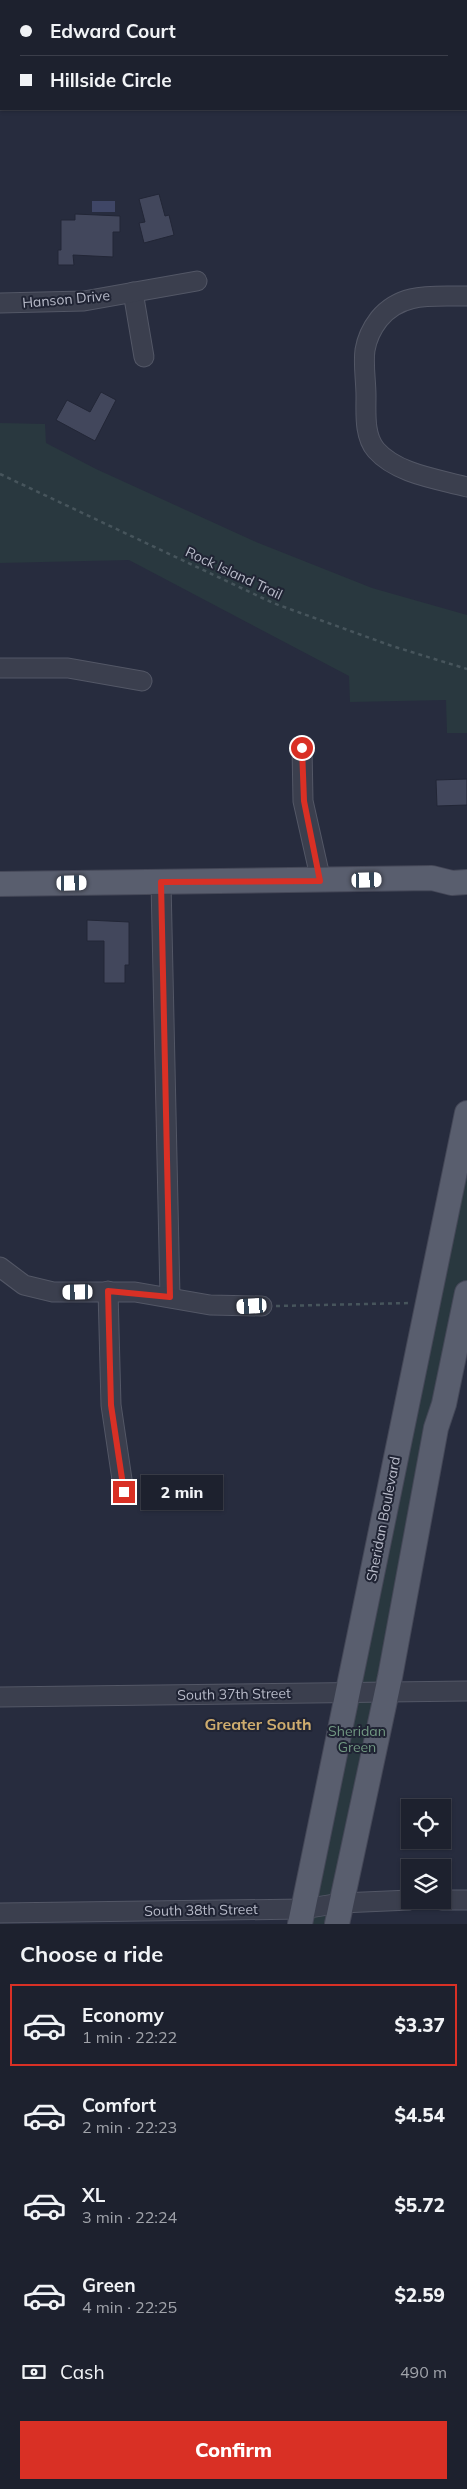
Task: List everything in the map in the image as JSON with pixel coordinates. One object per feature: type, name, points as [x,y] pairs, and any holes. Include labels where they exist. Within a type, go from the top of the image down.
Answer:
[{"type":"main road","points":[[0,884],[432,878],[453,872],[467,871]]},
{"type":"main road","points":[[432,878],[452,883],[467,882]]},
{"type":"main road","name":"Sheridan Boulevard","points":[[301,1916],[467,1113]]},
{"type":"main road","points":[[432,1282],[467,1288]]},
{"type":"main road","points":[[339,1913],[386,1692],[436,1428],[444,1404],[467,1293]]},
{"type":"street","name":"Hanson Drive","points":[[0,304],[84,301],[197,281]]},
{"type":"street","points":[[132,292],[144,357]]},
{"type":"street","points":[[467,296],[408,299],[392,305],[373,327],[365,350],[366,423],[375,449],[394,464],[409,471],[467,487]]},
{"type":"street","points":[[0,668],[68,668],[142,681]]},
{"type":"street","points":[[302,748],[304,801],[320,881]]},
{"type":"street","points":[[161,882],[170,1297]]},
{"type":"street","points":[[0,1267],[9,1276],[36,1289],[53,1292],[108,1291],[170,1297],[210,1305],[262,1306]]},
{"type":"street","points":[[108,1291],[111,1405],[124,1492]]},
{"type":"street","name":"South 37th Street","points":[[0,1697],[467,1691]]},
{"type":"street","points":[[451,1900],[467,1900]]},
{"type":"street","name":"South 38th Street","points":[[0,1913],[166,1917],[301,1916],[339,1913],[401,1902]]},
{"type":"path","name":"Rock Island Trail","points":[[0,474],[273,603],[392,646],[467,670]]},
{"type":"path","points":[[262,1306],[400,1304]]},
{"type":"green space","points":[[0,423],[45,424],[46,443],[96,469],[256,542],[372,588],[467,615],[467,733],[447,733],[446,700],[350,702],[349,676],[129,560],[0,563]]},
{"type":"green space","name":"Sheridan Green","points":[[467,1113],[467,1293],[337,1924],[300,1924]]},
{"type":"water","points":[[92,201],[115,201],[115,212],[92,212]]},
{"type":"building","points":[[159,194],[165,216],[169,215],[174,235],[144,243],[139,223],[145,222],[139,199]]},
{"type":"building","points":[[75,214],[120,216],[120,232],[113,232],[113,257],[73,255],[74,265],[58,265],[58,250],[61,250],[61,220],[75,220]]},
{"type":"building","points":[[101,392],[116,400],[95,441],[56,420],[67,400],[90,412]]},
{"type":"building","points":[[467,779],[467,805],[437,806],[436,780]]},
{"type":"building","points":[[87,920],[129,922],[129,965],[125,965],[125,983],[104,983],[104,941],[87,941]]},
{"type":"district","name":"Greater South","points":[[258,1724]]},
{"type":"route","points":[[124,1492],[111,1405],[108,1291],[135,1292],[170,1297],[168,1278],[161,882],[320,881],[304,801],[302,748]]}]
